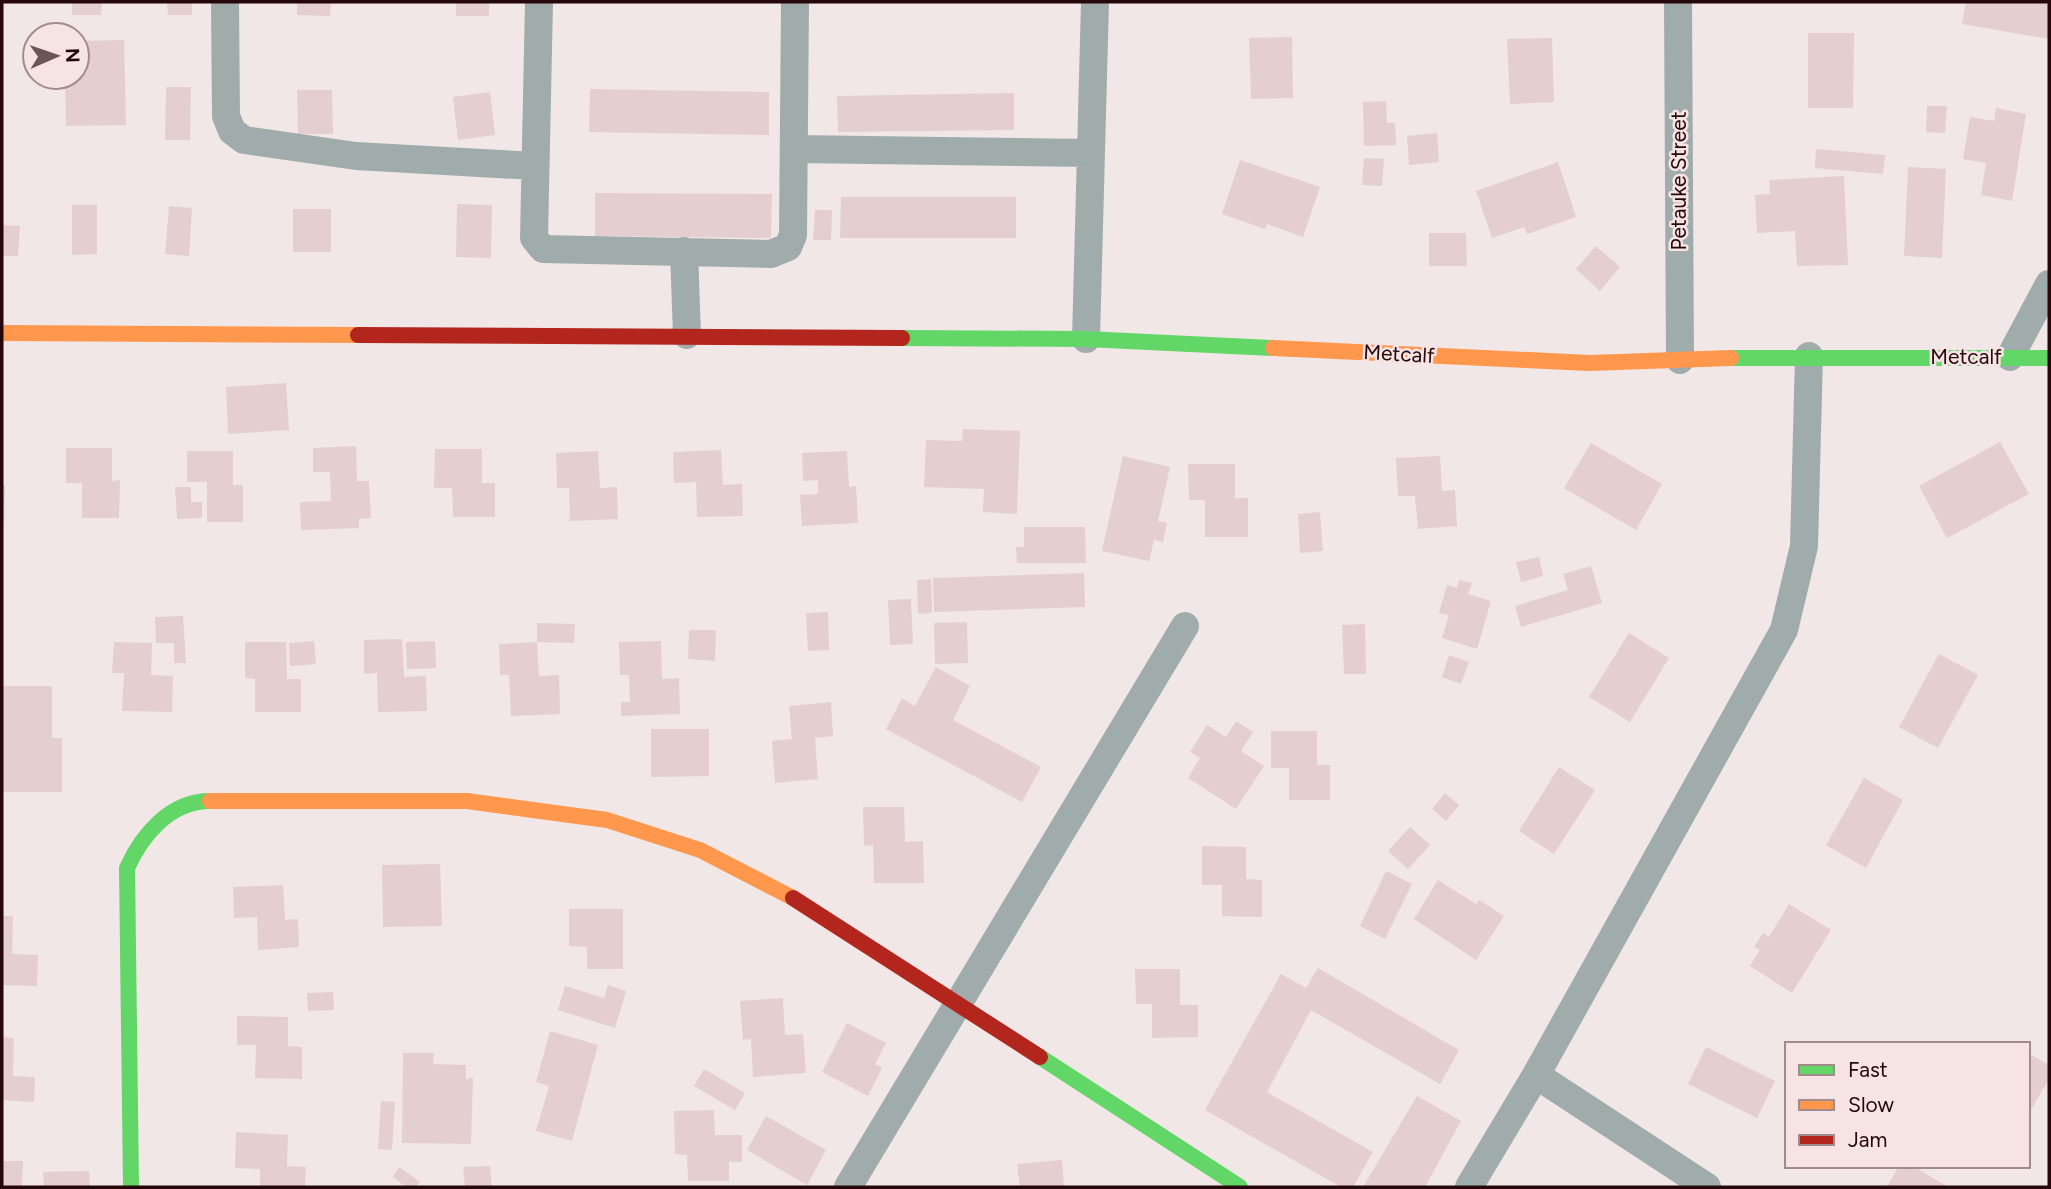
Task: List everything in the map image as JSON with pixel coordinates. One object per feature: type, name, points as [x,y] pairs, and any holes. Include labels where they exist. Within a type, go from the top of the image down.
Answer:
[{"type":"street","points":[[225,2],[226,116],[232,131],[244,140],[356,156],[536,166]]},
{"type":"street","points":[[539,2],[534,238],[543,249],[771,254],[788,247],[793,235],[795,2]]},
{"type":"street","points":[[1086,339],[1095,2]]},
{"type":"street","name":"Petauke Street","points":[[1678,2],[1680,360]]},
{"type":"street","points":[[793,149],[1091,153]]},
{"type":"street","points":[[684,251],[687,335]]},
{"type":"street","points":[[2010,357],[2049,284]]},
{"type":"street","name":"Metcalf","points":[[2,333],[1086,339],[1590,363],[1809,356],[2049,358]]},
{"type":"street","points":[[1469,1187],[1536,1076],[1784,630],[1804,546],[1809,356]]},
{"type":"street","points":[[848,1187],[1185,626]]},
{"type":"street","points":[[131,1187],[127,868],[141,834],[169,813],[202,801],[467,801],[607,820],[700,850],[804,904],[1240,1187]]},
{"type":"street","points":[[1536,1076],[1707,1187]]},
{"type":"building","points":[[72,2],[102,2],[101,15],[72,15]]},
{"type":"building","points":[[167,2],[192,2],[192,15],[168,15]]},
{"type":"building","points":[[297,2],[331,2],[330,16],[297,15]]},
{"type":"building","points":[[456,2],[489,2],[489,16],[456,16]]},
{"type":"building","points":[[1966,2],[2049,2],[2049,39],[1962,24]]},
{"type":"building","points":[[1808,33],[1854,33],[1853,108],[1808,108]]},
{"type":"building","points":[[1292,37],[1293,98],[1251,99],[1249,38]]},
{"type":"building","points":[[1552,38],[1554,102],[1510,104],[1507,39]]},
{"type":"building","points":[[124,40],[126,125],[66,126],[65,91],[91,91],[91,41]]},
{"type":"building","points":[[166,87],[191,87],[190,140],[165,140]]},
{"type":"building","points":[[590,89],[769,92],[769,135],[589,132]]},
{"type":"building","points":[[297,90],[332,90],[333,134],[298,134]]},
{"type":"building","points":[[490,92],[495,135],[458,140],[453,97]]},
{"type":"building","points":[[1014,93],[1014,130],[838,132],[837,96]]},
{"type":"building","points":[[1386,101],[1387,123],[1395,123],[1396,145],[1364,146],[1363,102]]},
{"type":"building","points":[[1927,106],[1947,106],[1945,133],[1926,132]]},
{"type":"building","points":[[1996,108],[2026,114],[2012,201],[1981,195],[1986,163],[1963,159],[1970,117],[1994,121]]},
{"type":"building","points":[[1437,133],[1439,162],[1409,165],[1407,136]]},
{"type":"building","points":[[1816,149],[1885,155],[1883,174],[1815,168]]},
{"type":"building","points":[[1364,158],[1384,159],[1382,186],[1362,185]]},
{"type":"building","points":[[1240,160],[1320,187],[1303,237],[1267,224],[1265,229],[1222,214]]},
{"type":"building","points":[[1558,162],[1576,217],[1527,234],[1524,227],[1492,238],[1476,191]]},
{"type":"building","points":[[1908,167],[1946,169],[1942,258],[1904,256]]},
{"type":"building","points":[[1844,176],[1848,265],[1797,266],[1795,231],[1757,233],[1755,195],[1770,194],[1769,180]]},
{"type":"building","points":[[595,193],[772,194],[771,238],[595,236]]},
{"type":"building","points":[[841,197],[1016,197],[1016,238],[840,238]]},
{"type":"building","points":[[457,204],[492,205],[491,258],[456,257]]},
{"type":"building","points":[[72,205],[97,205],[97,254],[72,255]]},
{"type":"building","points":[[169,206],[192,208],[189,256],[165,254]]},
{"type":"building","points":[[293,209],[331,209],[331,252],[293,252]]},
{"type":"building","points":[[815,210],[832,210],[831,240],[813,240]]},
{"type":"building","points":[[2,225],[20,226],[18,256],[2,256]]},
{"type":"building","points":[[1429,233],[1466,233],[1467,266],[1429,266]]},
{"type":"building","points":[[1596,246],[1620,267],[1600,291],[1576,269]]},
{"type":"building","points":[[286,383],[289,430],[228,434],[226,387]]},
{"type":"building","points":[[963,429],[1020,431],[1017,514],[983,512],[984,489],[924,487],[926,440],[962,441]]},
{"type":"building","points":[[2000,442],[2029,494],[1947,538],[1919,486]]},
{"type":"building","points":[[1591,443],[1662,484],[1636,530],[1564,488]]},
{"type":"building","points":[[356,446],[357,481],[369,481],[371,518],[359,519],[359,528],[301,530],[300,502],[331,501],[330,472],[313,472],[313,448]]},
{"type":"building","points":[[66,448],[112,448],[112,481],[120,480],[119,518],[82,518],[82,483],[66,483]]},
{"type":"building","points":[[435,449],[482,449],[482,483],[495,483],[495,517],[453,517],[452,488],[434,488]]},
{"type":"building","points":[[721,450],[723,485],[742,484],[743,516],[697,517],[696,482],[674,483],[673,452]]},
{"type":"building","points":[[187,451],[233,451],[233,485],[243,485],[243,522],[207,522],[207,482],[187,482]]},
{"type":"building","points":[[598,451],[600,488],[617,487],[618,519],[570,521],[569,488],[557,488],[556,453]]},
{"type":"building","points":[[847,451],[849,487],[856,486],[858,523],[802,526],[800,495],[818,494],[818,480],[803,481],[802,453]]},
{"type":"building","points":[[1123,456],[1170,467],[1158,521],[1167,523],[1163,542],[1154,540],[1149,561],[1102,551]]},
{"type":"building","points":[[1440,456],[1442,491],[1455,490],[1457,526],[1418,529],[1415,496],[1398,496],[1396,458]]},
{"type":"building","points":[[1188,464],[1235,464],[1235,498],[1248,498],[1248,537],[1205,537],[1205,500],[1189,500]]},
{"type":"building","points":[[2,486],[5,486],[4,525],[2,525]]},
{"type":"building","points":[[175,487],[191,487],[191,502],[202,502],[202,518],[177,519]]},
{"type":"building","points":[[1320,512],[1323,551],[1300,553],[1298,514]]},
{"type":"building","points":[[1024,527],[1085,527],[1086,563],[1017,563],[1016,547],[1024,547]]},
{"type":"building","points":[[1539,557],[1543,576],[1521,582],[1516,562]]},
{"type":"building","points":[[1591,566],[1602,603],[1521,627],[1515,606],[1568,590],[1563,574]]},
{"type":"building","points":[[1084,573],[1085,607],[934,612],[933,578]]},
{"type":"building","points":[[931,579],[932,613],[918,614],[917,580]]},
{"type":"building","points":[[1459,580],[1472,583],[1468,594],[1491,601],[1477,649],[1442,638],[1449,615],[1439,613],[1447,585],[1457,588]]},
{"type":"building","points":[[911,599],[913,644],[890,645],[888,600]]},
{"type":"building","points":[[828,612],[829,650],[808,651],[806,613]]},
{"type":"building","points":[[183,616],[186,663],[174,663],[174,643],[156,643],[155,617]]},
{"type":"building","points":[[967,622],[968,663],[935,664],[934,623]]},
{"type":"building","points":[[537,623],[575,624],[574,643],[537,642]]},
{"type":"building","points":[[1365,624],[1366,674],[1344,674],[1342,625]]},
{"type":"building","points":[[689,630],[716,630],[715,661],[688,659]]},
{"type":"building","points":[[1629,633],[1669,658],[1630,722],[1589,697]]},
{"type":"building","points":[[402,639],[404,677],[426,676],[427,711],[378,712],[377,673],[364,674],[364,640]]},
{"type":"building","points":[[314,641],[316,664],[290,666],[289,643]]},
{"type":"building","points":[[435,641],[436,668],[407,669],[406,642]]},
{"type":"building","points":[[661,641],[662,679],[679,678],[680,714],[621,716],[621,702],[630,702],[629,675],[620,675],[619,642]]},
{"type":"building","points":[[114,642],[152,643],[151,675],[173,676],[172,712],[122,711],[124,673],[112,673]]},
{"type":"building","points":[[245,642],[286,642],[287,679],[301,679],[301,712],[255,712],[255,679],[245,678]]},
{"type":"building","points":[[537,642],[539,676],[559,675],[560,714],[511,716],[509,675],[500,675],[499,644]]},
{"type":"building","points":[[1939,654],[1978,675],[1938,748],[1899,727]]},
{"type":"building","points":[[1449,655],[1469,662],[1461,684],[1442,677]]},
{"type":"building","points":[[936,667],[970,686],[953,720],[1041,767],[1022,802],[886,729],[902,698],[915,706]]},
{"type":"building","points":[[2,686],[52,686],[52,738],[62,738],[62,792],[2,792]]},
{"type":"building","points":[[831,702],[833,736],[815,738],[818,779],[775,783],[772,741],[792,739],[789,706]]},
{"type":"building","points":[[1236,721],[1253,732],[1241,751],[1264,766],[1236,809],[1188,778],[1200,758],[1190,752],[1207,725],[1226,737]]},
{"type":"building","points":[[651,729],[709,729],[709,776],[651,777]]},
{"type":"building","points":[[1271,731],[1317,731],[1317,765],[1330,765],[1330,800],[1289,800],[1289,768],[1271,768]]},
{"type":"building","points":[[1559,767],[1595,790],[1554,854],[1519,831]]},
{"type":"building","points":[[1864,778],[1903,800],[1866,868],[1826,845]]},
{"type":"building","points":[[1445,793],[1459,805],[1446,821],[1432,809]]},
{"type":"building","points":[[863,807],[904,807],[905,842],[923,841],[924,883],[874,883],[873,845],[864,846]]},
{"type":"building","points":[[1410,827],[1430,845],[1408,869],[1388,851]]},
{"type":"building","points":[[1202,846],[1246,847],[1246,879],[1262,880],[1262,917],[1222,916],[1222,885],[1202,885]]},
{"type":"building","points":[[440,864],[442,926],[383,927],[382,865]]},
{"type":"building","points":[[1386,871],[1412,884],[1385,939],[1360,926]]},
{"type":"building","points":[[1438,880],[1476,904],[1479,900],[1504,916],[1476,960],[1414,919]]},
{"type":"building","points":[[283,885],[285,920],[298,919],[299,947],[258,950],[257,917],[234,918],[233,887]]},
{"type":"building","points":[[1789,904],[1831,930],[1792,993],[1750,966],[1760,950],[1754,947],[1763,933],[1769,937]]},
{"type":"building","points":[[569,909],[623,909],[623,969],[587,969],[587,947],[569,946]]},
{"type":"building","points":[[2,916],[13,916],[12,954],[38,955],[37,986],[2,985]]},
{"type":"building","points":[[1318,968],[1459,1050],[1440,1084],[1311,1010],[1267,1092],[1373,1152],[1353,1187],[1341,1187],[1205,1110],[1281,974],[1306,988]]},
{"type":"building","points":[[1135,969],[1180,969],[1180,1005],[1198,1005],[1198,1037],[1152,1038],[1152,1004],[1136,1004]]},
{"type":"building","points":[[608,985],[626,991],[615,1028],[558,1010],[565,986],[604,998]]},
{"type":"building","points":[[333,992],[334,1010],[308,1011],[307,993]]},
{"type":"building","points":[[783,998],[785,1035],[803,1034],[806,1073],[753,1077],[751,1039],[743,1040],[740,1001]]},
{"type":"building","points":[[237,1016],[288,1017],[288,1046],[302,1047],[302,1079],[255,1078],[256,1045],[237,1045]]},
{"type":"building","points":[[847,1023],[886,1043],[875,1064],[882,1068],[868,1096],[822,1072]]},
{"type":"building","points":[[550,1031],[598,1045],[572,1141],[536,1131],[549,1086],[536,1082]]},
{"type":"building","points":[[2,1037],[14,1038],[13,1076],[35,1077],[34,1102],[2,1100]]},
{"type":"building","points":[[1706,1047],[1775,1081],[1757,1118],[1688,1084]]},
{"type":"building","points":[[403,1053],[434,1053],[433,1064],[466,1065],[466,1079],[473,1078],[471,1144],[402,1143]]},
{"type":"building","points":[[2030,1054],[2049,1065],[2049,1079],[2030,1112]]},
{"type":"building","points":[[704,1069],[745,1093],[735,1110],[694,1086]]},
{"type":"building","points":[[1417,1096],[1461,1121],[1425,1187],[1363,1187]]},
{"type":"building","points":[[381,1101],[395,1102],[392,1150],[378,1149]]},
{"type":"building","points":[[714,1110],[715,1135],[742,1135],[742,1162],[729,1162],[729,1181],[688,1181],[687,1155],[675,1154],[674,1111]]},
{"type":"building","points":[[766,1116],[826,1150],[807,1185],[747,1150]]},
{"type":"building","points":[[236,1132],[288,1135],[287,1166],[306,1167],[305,1187],[260,1187],[260,1169],[235,1168]]},
{"type":"building","points":[[1062,1160],[1064,1187],[1020,1187],[1017,1164]]},
{"type":"building","points":[[2,1161],[23,1161],[22,1187],[2,1187]]},
{"type":"building","points":[[490,1166],[492,1187],[465,1187],[463,1167]]},
{"type":"building","points":[[399,1167],[420,1182],[416,1187],[406,1187],[393,1177]]},
{"type":"building","points":[[1898,1168],[1916,1168],[1948,1187],[1887,1187]]},
{"type":"building","points":[[89,1171],[90,1187],[44,1187],[43,1172]]},
{"type":"traffic: fast","points":[[902,338],[1086,339],[1273,348]]},
{"type":"traffic: fast","points":[[1731,358],[2049,358]]},
{"type":"traffic: fast","points":[[131,1187],[127,868],[149,832],[170,813],[182,807],[210,801]]},
{"type":"traffic: fast","points":[[1040,1057],[1240,1187]]},
{"type":"traffic: slow","points":[[2,333],[358,335]]},
{"type":"traffic: slow","points":[[1273,348],[1590,363],[1731,358]]},
{"type":"traffic: slow","points":[[210,801],[467,801],[607,820],[700,850],[793,898]]},
{"type":"traffic: jam","points":[[358,335],[902,338]]},
{"type":"traffic: jam","points":[[793,898],[1040,1057]]}]
